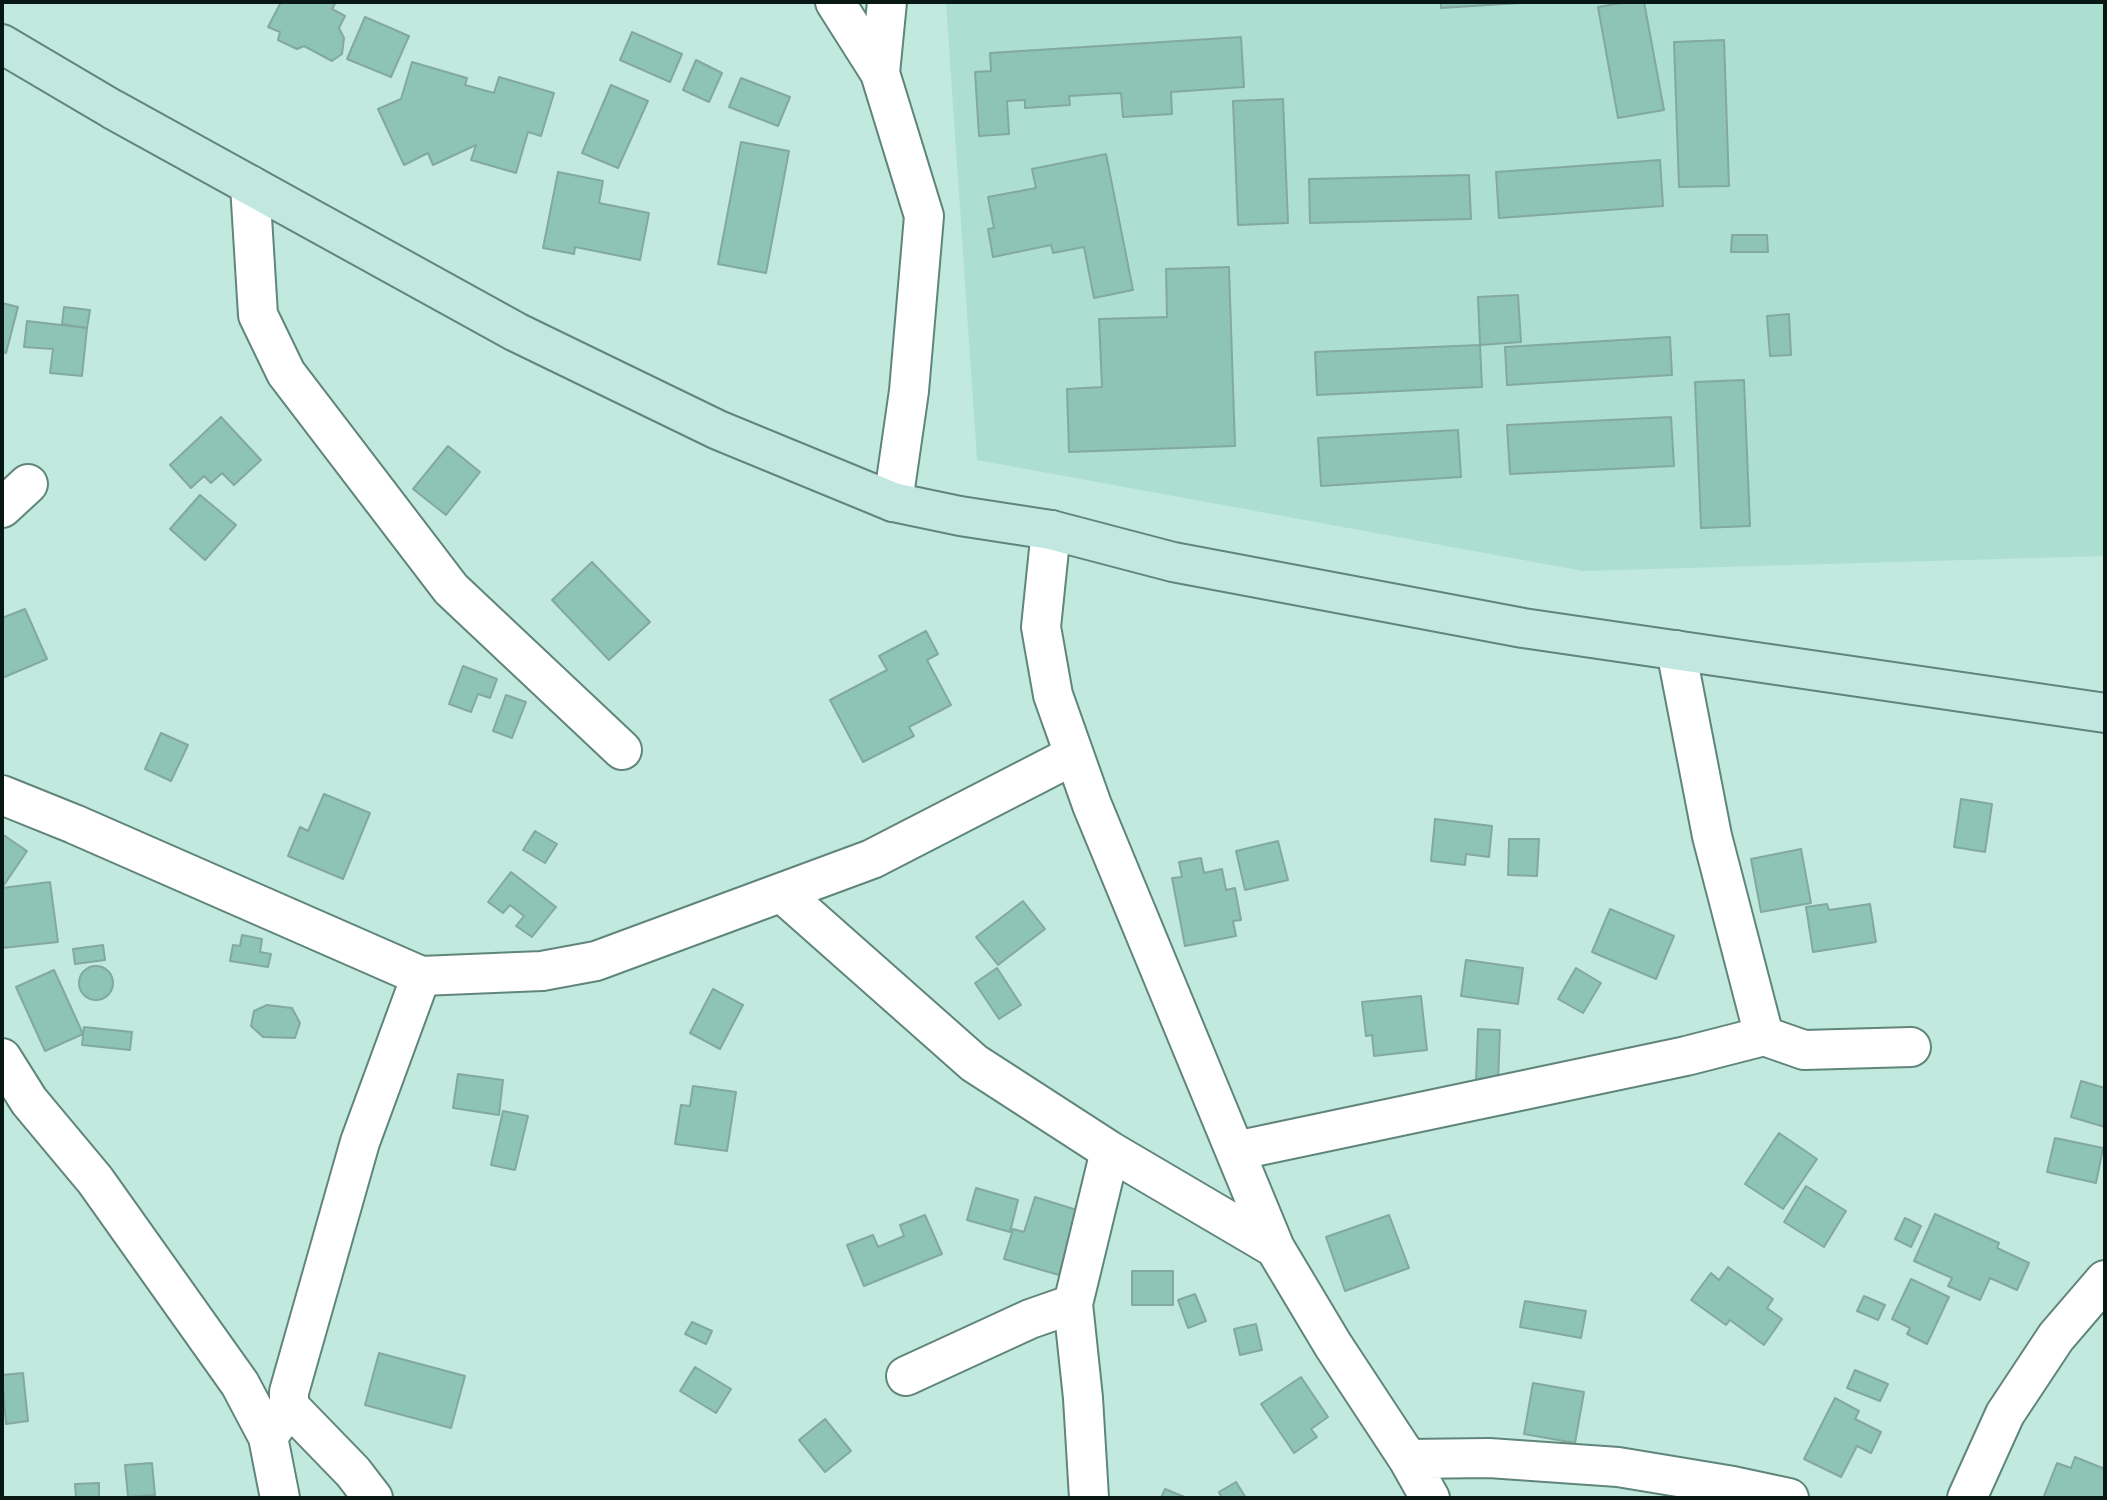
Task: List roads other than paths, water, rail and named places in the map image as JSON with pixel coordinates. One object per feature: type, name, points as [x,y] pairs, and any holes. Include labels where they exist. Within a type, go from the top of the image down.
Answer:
[{"type":"main road","points":[[2,44],[112,109],[516,332],[718,430],[893,502],[1051,530],[1187,564],[1523,628],[2105,713]]},
{"type":"street","points":[[835,2],[880,73],[924,216],[909,391],[893,502]]},
{"type":"street","points":[[880,73],[887,2]]},
{"type":"street","points":[[250,185],[258,315],[286,373],[451,589],[622,750]]},
{"type":"street","points":[[1051,530],[1041,627],[1053,695],[1074,755],[1275,1248],[1430,1498]]},
{"type":"street","points":[[1676,650],[1712,836],[1764,1036]]},
{"type":"street","points":[[2,795],[75,824],[421,976],[542,971],[596,961],[872,859],[1074,755]]},
{"type":"street","points":[[782,893],[974,1063],[1110,1151],[1275,1248]]},
{"type":"street","points":[[268,1437],[289,1406],[289,1392],[360,1142],[421,976]]},
{"type":"street","points":[[1235,1151],[1686,1056],[1764,1036],[1804,1049],[1911,1047]]},
{"type":"street","points":[[2,1058],[15,1105],[111,1202],[240,1384],[268,1437],[280,1498]]},
{"type":"street","points":[[1089,1498],[1083,1398],[1073,1304],[1110,1151]]},
{"type":"street","points":[[1967,1498],[2005,1414],[2056,1338],[2105,1280]]},
{"type":"street","points":[[906,1376],[1030,1319],[1073,1304]]},
{"type":"street","points":[[289,1406],[363,1485],[389,1498]]},
{"type":"street","points":[[1408,1459],[1489,1458],[1618,1467],[1788,1498]]}]
